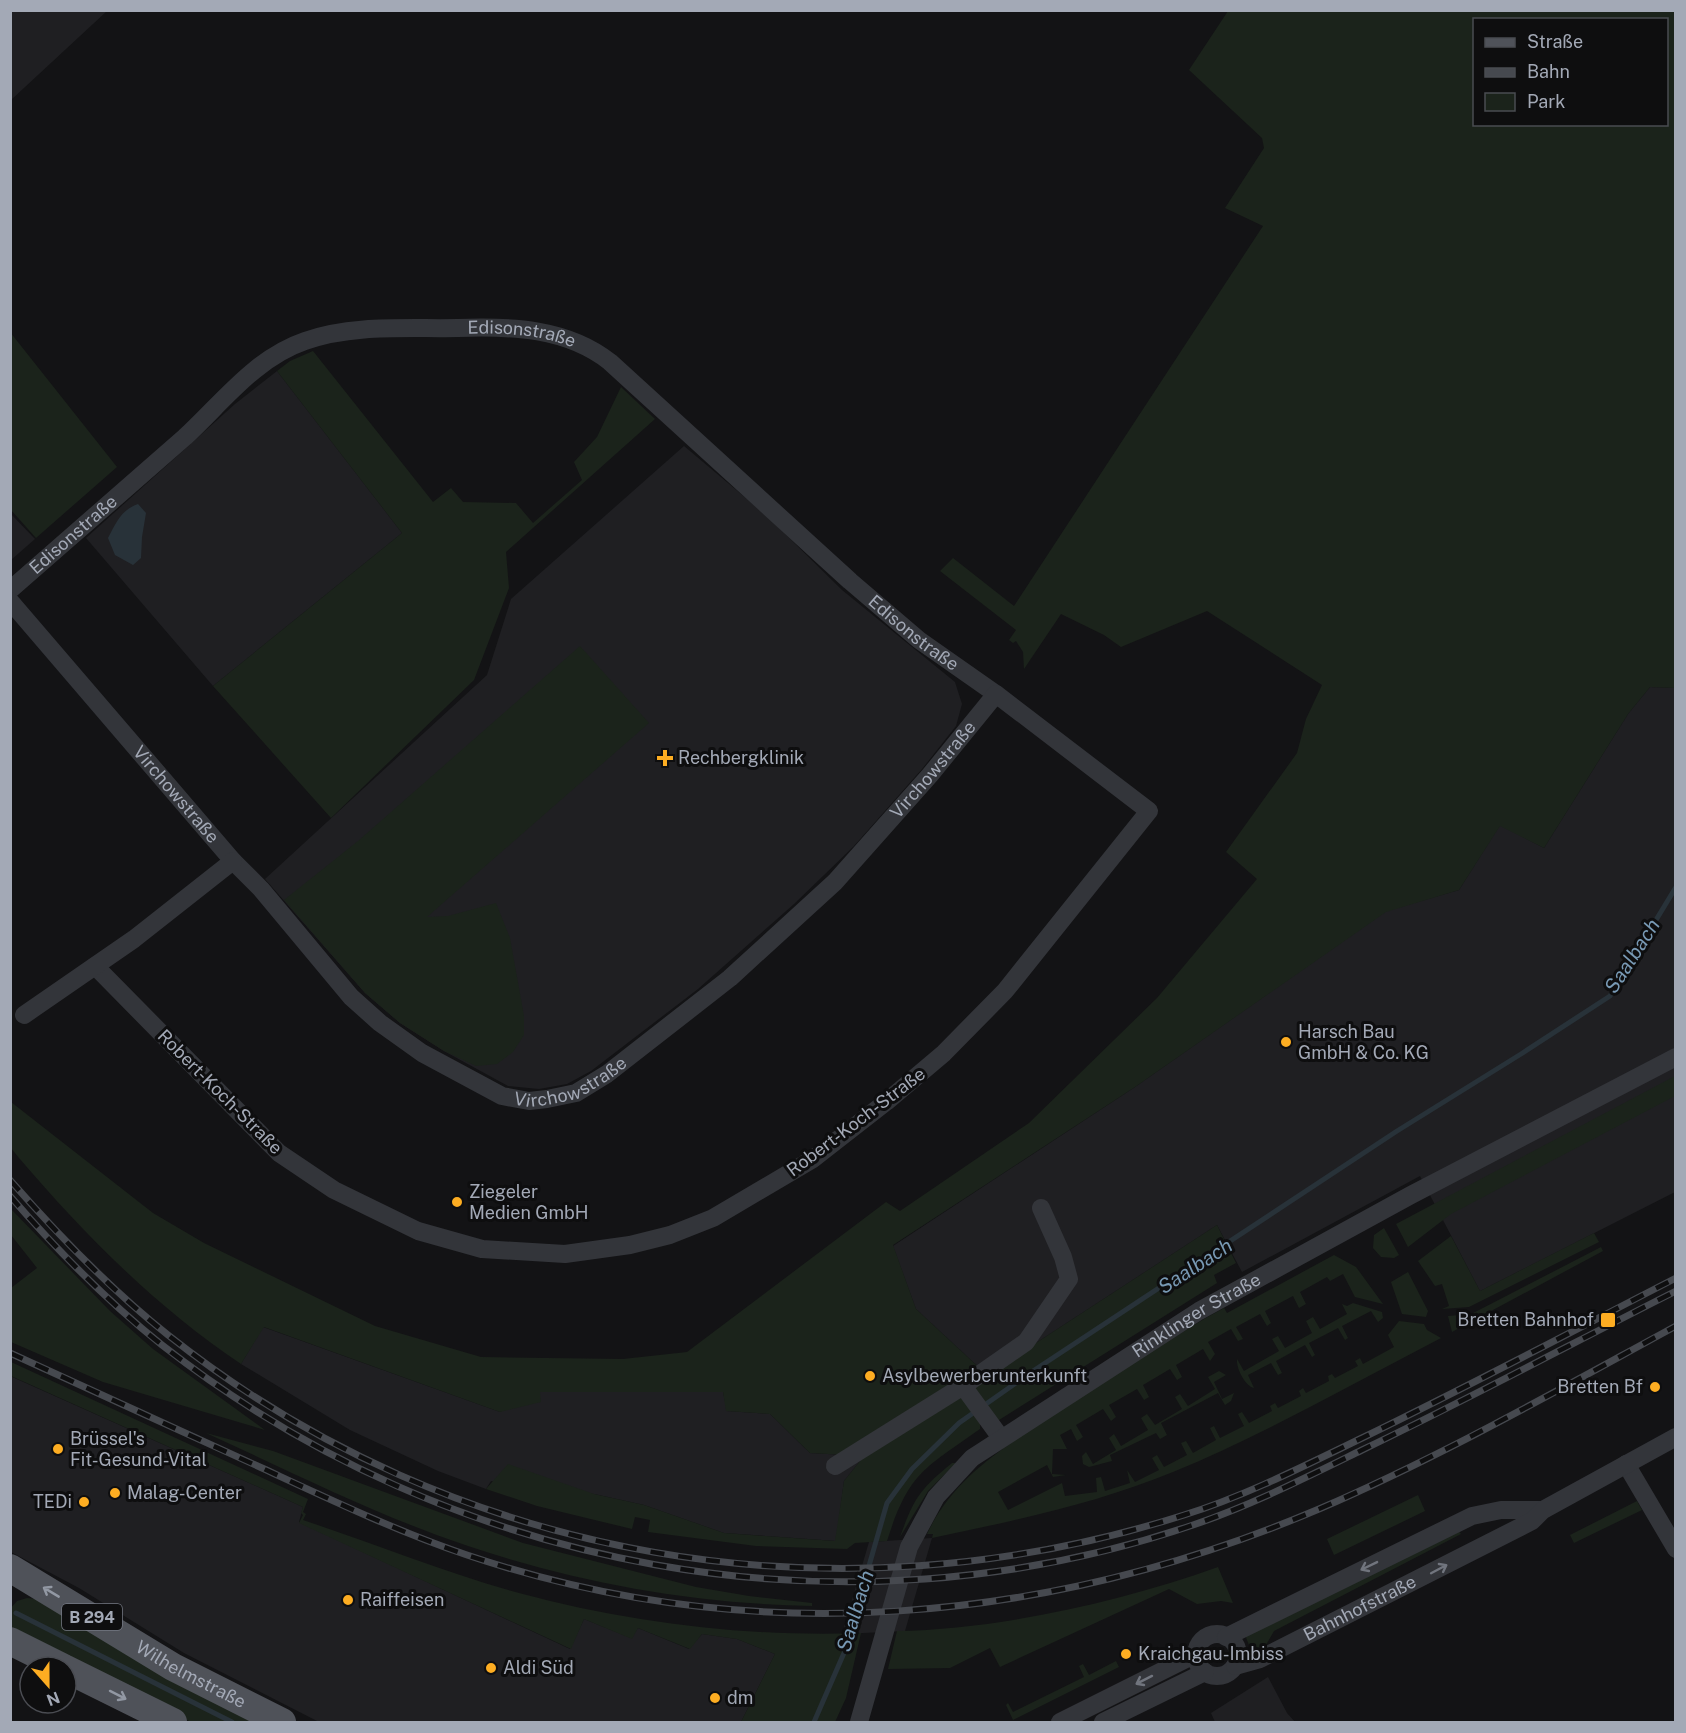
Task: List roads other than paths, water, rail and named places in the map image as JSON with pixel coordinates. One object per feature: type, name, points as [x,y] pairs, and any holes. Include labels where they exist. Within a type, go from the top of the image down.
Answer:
[{"type":"main road","name":"Wilhelmstraße","points":[[11,1568],[173,1667],[282,1722]]},
{"type":"main road","points":[[10,1641],[38,1655]]},
{"type":"main road","points":[[78,1675],[173,1722]]},
{"type":"street","name":"Edisonstraße","points":[[10,590],[185,436],[261,364],[282,351],[304,341],[337,333],[480,327],[534,330],[570,339],[594,349],[850,581],[919,640],[996,694]]},
{"type":"street","name":"Virchowstraße","points":[[10,601],[233,861],[261,889],[351,998],[380,1023],[422,1053],[502,1096],[529,1101],[576,1093],[607,1074],[725,983],[835,882],[930,775],[996,694]]},
{"type":"street","name":"Robert-Koch-Straße","points":[[95,966],[279,1153],[334,1190],[418,1231],[482,1249],[566,1254],[630,1245],[670,1235],[723,1213],[813,1159],[944,1053],[1005,991],[1149,811],[996,694]]},
{"type":"street","points":[[24,1015],[95,966],[233,861]]},
{"type":"street","name":"Rinklinger Straße","points":[[859,1718],[909,1547],[922,1520],[953,1477],[972,1458],[1199,1311],[1411,1195],[1676,1057]]},
{"type":"street","points":[[835,1466],[966,1390],[1026,1342],[1069,1279],[1063,1257],[1041,1208]]},
{"type":"street","points":[[966,1390],[1001,1438]]},
{"type":"street","name":"Bahnhofstraße","points":[[1235,1666],[1260,1659],[1532,1521],[1543,1510],[1676,1437]]},
{"type":"street","points":[[1626,1464],[1676,1549]]},
{"type":"street","name":"Bahnhofstraße","points":[[1226,1636],[1472,1516],[1501,1510],[1543,1510]]},
{"type":"street","points":[[1472,1516],[1484,1524],[1483,1545]]},
{"type":"street","points":[[1226,1636],[1232,1641],[1238,1653],[1235,1666],[1224,1675],[1211,1675],[1205,1672],[1197,1662],[1196,1654],[1206,1637],[1226,1636]]},
{"type":"street","points":[[1060,1722],[1196,1654]]},
{"type":"street","points":[[1103,1722],[1205,1672]]},
{"type":"waterway","name":"Saalbach","points":[[814,1722],[844,1653],[887,1503],[912,1469],[959,1423],[1033,1371],[1397,1131],[1610,996],[1676,887]]},
{"type":"waterway","points":[[16,1613],[232,1722]]},
{"type":"railway","points":[[10,1180],[86,1261],[168,1335],[280,1413],[399,1475],[524,1521],[654,1552],[786,1567],[919,1566],[1052,1548],[1184,1515],[1252,1490],[1318,1459],[1441,1399],[1676,1278]]},
{"type":"railway","points":[[10,1196],[83,1274],[162,1345],[275,1423],[396,1486],[523,1533],[655,1565],[789,1580],[925,1579],[1060,1561],[1193,1525],[1258,1500],[1321,1470],[1676,1291]]},
{"type":"railway","points":[[10,1353],[363,1514],[467,1555],[573,1585],[681,1604],[789,1613],[896,1611],[1004,1600],[1110,1578],[1216,1548],[1365,1489],[1499,1422],[1676,1326]]},
{"type":"place","name":"Rechbergklinik","points":[[665,758]]},
{"type":"place","name":"Harsch Bau GmbH & Co. KG","points":[[1286,1042]]},
{"type":"place","name":"Ziegeler Medien GmbH","points":[[457,1202]]},
{"type":"place","name":"Bretten Bahnhof","points":[[1608,1320]]},
{"type":"place","name":"Asylbewerberunterkunft","points":[[870,1376]]},
{"type":"place","name":"Bretten Bf","points":[[1655,1387]]},
{"type":"place","name":"Brüssel's Fit-Gesund-Vital","points":[[58,1449]]},
{"type":"place","name":"Malag-Center","points":[[115,1493]]},
{"type":"place","name":"TEDi","points":[[84,1502]]},
{"type":"place","name":"Raiffeisen","points":[[348,1600]]},
{"type":"place","name":"Kraichgau-Imbiss","points":[[1126,1654]]},
{"type":"place","name":"Aldi Süd","points":[[491,1668]]},
{"type":"place","name":"dm","points":[[715,1698]]}]
